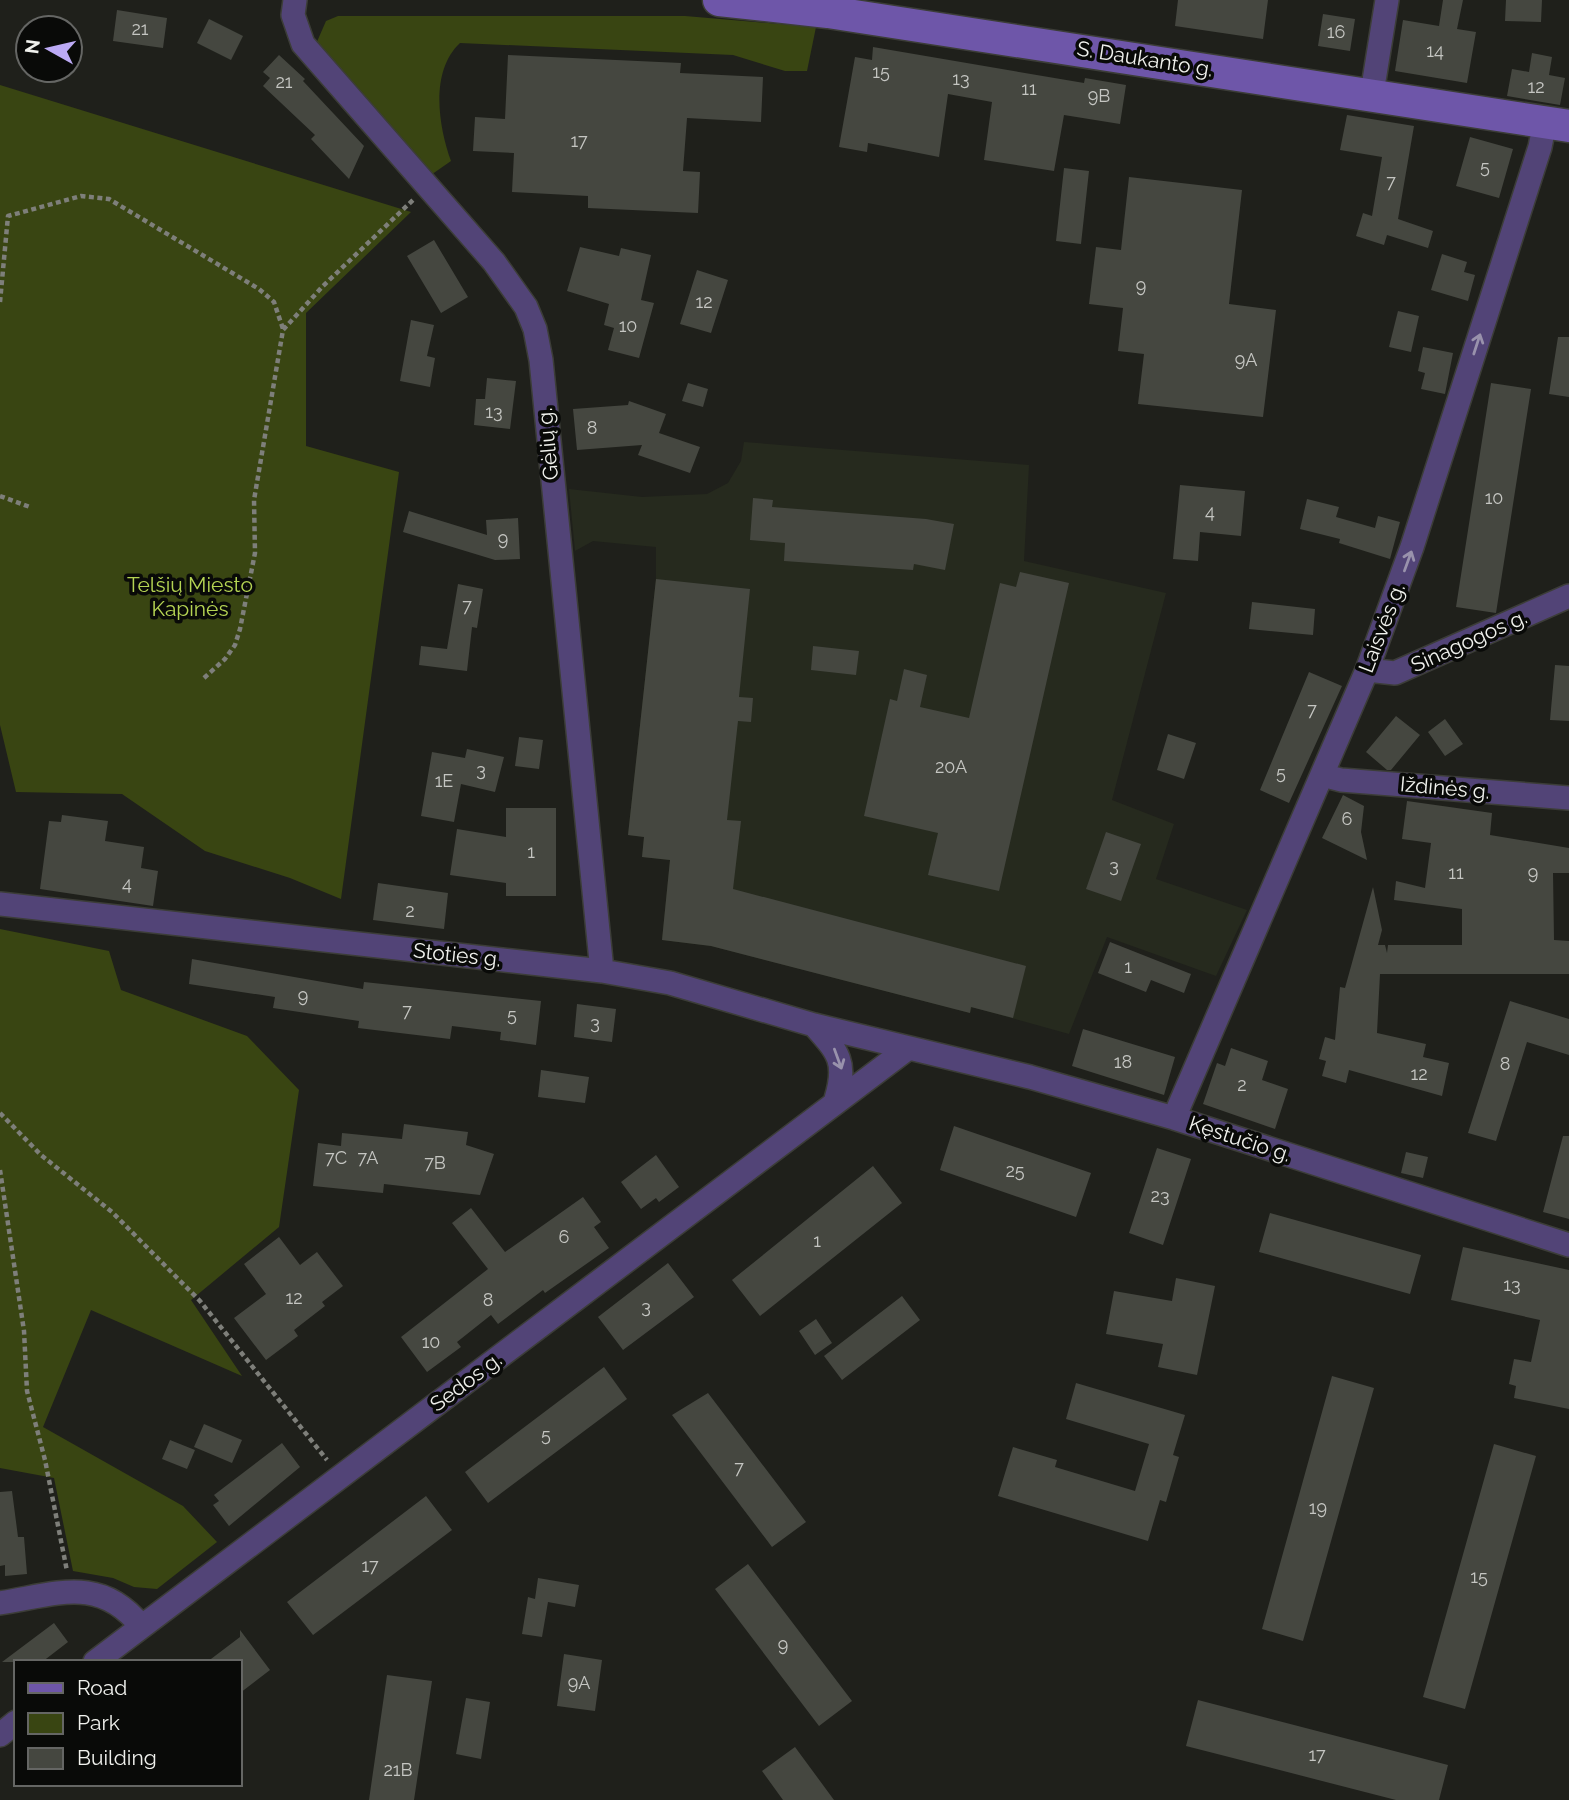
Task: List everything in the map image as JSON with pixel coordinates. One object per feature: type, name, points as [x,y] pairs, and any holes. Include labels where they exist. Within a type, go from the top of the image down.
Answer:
[{"type":"main road","name":"S. Daukanto g.","points":[[719,0],[828,6],[1557,124]]},
{"type":"street","name":"Gėlių g.","points":[[295,0],[296,31],[303,44],[425,188],[494,262],[526,307],[535,329],[541,360],[602,971]]},
{"type":"street","points":[[1372,93],[1387,0]]},
{"type":"street","name":"Laisvės g.","points":[[1174,1118],[1367,670],[1412,548],[1536,160],[1557,124]]},
{"type":"street","name":"Sinagogos g.","points":[[1367,670],[1395,673],[1569,596]]},
{"type":"street","name":"Iždinės g.","points":[[1322,775],[1340,780],[1569,798]]},
{"type":"street","name":"Stoties g.","points":[[0,904],[602,971],[670,983],[907,1049]]},
{"type":"street","points":[[814,1025],[841,1060],[842,1079],[836,1100]]},
{"type":"street","name":"Kęstučio g.","points":[[907,1049],[1030,1077],[1174,1118],[1569,1245]]},
{"type":"street","name":"Sedos g.","points":[[98,1660],[907,1049]]},
{"type":"street","points":[[0,1603],[71,1592],[92,1592],[117,1601],[141,1626]]},
{"type":"path","points":[[283,330],[323,286],[425,188]]},
{"type":"path","points":[[0,302],[8,216],[94,195],[109,199],[259,289],[274,303],[283,330],[254,500],[255,553],[235,645],[226,659],[204,678]]},
{"type":"path","points":[[0,496],[30,507]]},
{"type":"path","points":[[0,1113],[41,1155],[112,1212],[200,1301],[341,1477]]},
{"type":"path","points":[[0,1170],[24,1331],[27,1391],[45,1460],[71,1592]]},
{"type":"shaded area","points":[[744,442],[1029,465],[1024,561],[1166,593],[1112,800],[1174,824],[1156,879],[1247,910],[1216,976],[1107,937],[1069,1034],[972,1007],[970,1013],[711,946],[662,940],[670,860],[642,857],[644,837],[628,835],[656,579],[656,547],[593,541],[575,551],[569,489],[642,497],[707,494],[728,483],[741,461]]},
{"type":"green space","points":[[338,16],[685,16],[816,27],[807,71],[785,71],[733,55],[460,43],[444,68],[439,99],[446,147],[451,161],[428,177],[316,44],[326,21]]},
{"type":"green space","name":"Telšių Miesto Kapinės","points":[[0,85],[411,212],[306,313],[306,446],[399,472],[341,899],[290,878],[205,851],[122,794],[16,792],[0,725]]},
{"type":"green space","points":[[0,929],[109,951],[121,990],[247,1036],[299,1090],[279,1227],[191,1300],[242,1376],[91,1310],[43,1427],[183,1506],[217,1542],[157,1589],[134,1587],[113,1578],[73,1571],[54,1478],[0,1468]]},
{"type":"building","points":[[1178,0],[1268,0],[1263,39],[1175,26]]},
{"type":"building","points":[[1443,0],[1463,0],[1457,29],[1476,32],[1467,83],[1395,71],[1403,20],[1439,26]]},
{"type":"building","points":[[1506,0],[1542,0],[1541,22],[1505,21]]},
{"type":"building","points":[[117,10],[167,18],[163,48],[113,41]]},
{"type":"building","points":[[1323,14],[1355,19],[1350,51],[1318,46]]},
{"type":"building","points":[[209,19],[243,36],[231,60],[197,43]]},
{"type":"building","points":[[873,47],[1084,83],[1085,78],[1126,85],[1120,124],[1064,115],[1054,171],[984,160],[992,102],[948,94],[939,157],[868,143],[867,152],[839,147],[855,57],[872,60]]},
{"type":"building","points":[[1532,53],[1552,57],[1549,75],[1565,78],[1560,105],[1507,96],[1512,69],[1529,72]]},
{"type":"building","points":[[279,55],[305,79],[303,81],[364,146],[349,179],[311,139],[315,135],[263,86],[270,78],[263,72]]},
{"type":"building","points":[[508,55],[681,63],[680,73],[763,77],[761,122],[687,118],[683,171],[700,172],[698,213],[588,208],[588,196],[512,192],[514,153],[473,151],[475,117],[505,119]]},
{"type":"building","points":[[1347,115],[1414,126],[1398,219],[1433,231],[1428,248],[1387,235],[1384,245],[1356,236],[1363,213],[1372,216],[1382,157],[1340,150]]},
{"type":"building","points":[[1470,137],[1513,149],[1499,198],[1456,186]]},
{"type":"building","points":[[1064,168],[1089,171],[1081,244],[1056,241]]},
{"type":"building","points":[[1129,177],[1242,190],[1229,304],[1276,310],[1263,417],[1138,404],[1144,354],[1118,351],[1123,308],[1089,304],[1096,247],[1121,250]]},
{"type":"building","points":[[434,240],[468,297],[441,313],[407,256]]},
{"type":"building","points":[[580,247],[619,256],[621,248],[651,255],[641,300],[654,303],[639,358],[608,350],[614,328],[604,325],[609,304],[567,291]]},
{"type":"building","points":[[1442,254],[1467,262],[1464,272],[1475,275],[1468,301],[1431,290]]},
{"type":"building","points":[[697,270],[728,280],[711,333],[680,324]]},
{"type":"building","points":[[1398,311],[1419,316],[1411,352],[1389,347]]},
{"type":"building","points":[[411,320],[434,325],[427,356],[435,358],[430,387],[400,381]]},
{"type":"building","points":[[1558,337],[1569,337],[1569,397],[1549,394]]},
{"type":"building","points":[[1423,347],[1453,353],[1445,394],[1421,389],[1425,373],[1418,371]]},
{"type":"building","points":[[487,378],[516,381],[510,429],[474,425],[476,399],[485,399]]},
{"type":"building","points":[[688,383],[708,389],[703,407],[682,401]]},
{"type":"building","points":[[1491,383],[1531,389],[1496,613],[1456,607]]},
{"type":"building","points":[[629,401],[666,414],[659,433],[700,447],[690,473],[638,455],[642,445],[577,450],[573,409],[628,405]]},
{"type":"building","points":[[1180,485],[1245,491],[1241,536],[1200,532],[1198,561],[1173,559]]},
{"type":"building","points":[[753,498],[773,500],[772,507],[926,519],[954,524],[945,570],[914,564],[913,570],[784,561],[785,543],[750,540]]},
{"type":"building","points":[[1307,499],[1339,507],[1336,517],[1375,528],[1378,516],[1400,522],[1390,559],[1339,543],[1340,539],[1300,529]]},
{"type":"building","points":[[409,511],[487,535],[486,520],[518,518],[520,559],[495,560],[403,532]]},
{"type":"building","points":[[1020,572],[1069,583],[999,891],[928,875],[938,833],[864,816],[890,699],[897,701],[904,669],[927,675],[920,707],[969,718],[1000,583],[1016,587]]},
{"type":"building","points":[[656,579],[750,589],[739,697],[753,698],[751,722],[738,721],[727,820],[741,821],[733,889],[1026,966],[1013,1018],[971,1007],[970,1013],[711,946],[662,940],[670,860],[642,857],[644,837],[628,835]]},
{"type":"building","points":[[458,584],[483,589],[477,628],[472,627],[467,671],[419,665],[421,646],[447,649]]},
{"type":"building","points":[[1252,602],[1315,609],[1313,635],[1249,629]]},
{"type":"building","points":[[813,646],[859,651],[856,675],[811,670]]},
{"type":"building","points":[[1555,665],[1569,666],[1569,721],[1550,720]]},
{"type":"building","points":[[1309,672],[1342,686],[1289,803],[1260,790]]},
{"type":"building","points":[[1396,716],[1420,735],[1391,770],[1387,770],[1366,752]]},
{"type":"building","points":[[1445,719],[1463,744],[1445,756],[1428,732]]},
{"type":"building","points":[[1168,734],[1196,743],[1184,779],[1157,770]]},
{"type":"building","points":[[519,737],[543,740],[539,769],[515,766]]},
{"type":"building","points":[[467,749],[504,757],[495,792],[461,784],[454,822],[421,816],[432,752],[465,758]]},
{"type":"building","points":[[1343,795],[1364,806],[1361,832],[1367,860],[1322,838]]},
{"type":"building","points":[[1407,801],[1492,813],[1490,835],[1569,848],[1569,873],[1553,873],[1554,940],[1569,941],[1569,974],[1380,974],[1377,1033],[1426,1044],[1423,1057],[1449,1063],[1442,1096],[1349,1070],[1346,1083],[1322,1076],[1326,1061],[1319,1059],[1325,1037],[1335,1040],[1340,987],[1345,988],[1373,887],[1382,930],[1378,945],[1385,945],[1387,953],[1388,945],[1462,945],[1462,909],[1394,900],[1396,881],[1425,888],[1431,843],[1402,839]]},
{"type":"building","points":[[506,808],[556,808],[556,896],[506,896],[506,883],[450,875],[457,829],[506,837]]},
{"type":"building","points":[[62,815],[108,821],[105,841],[144,847],[141,868],[158,871],[153,906],[40,889],[49,821],[61,822]]},
{"type":"building","points":[[1106,832],[1141,844],[1121,901],[1086,889]]},
{"type":"building","points":[[378,883],[448,893],[444,929],[373,920]]},
{"type":"building","points":[[1110,942],[1191,974],[1184,993],[1151,980],[1146,992],[1098,973]]},
{"type":"building","points":[[192,959],[363,989],[364,982],[541,1001],[536,1045],[500,1040],[501,1032],[452,1026],[450,1039],[358,1028],[359,1021],[273,1008],[275,997],[189,984]]},
{"type":"building","points":[[1510,1001],[1569,1019],[1569,1055],[1527,1042],[1496,1141],[1468,1133]]},
{"type":"building","points":[[577,1004],[616,1009],[612,1042],[574,1037]]},
{"type":"building","points":[[1083,1029],[1175,1057],[1164,1095],[1072,1066]]},
{"type":"building","points":[[1231,1048],[1268,1061],[1262,1080],[1288,1089],[1275,1129],[1203,1104],[1217,1063],[1225,1066]]},
{"type":"building","points":[[541,1070],[589,1077],[585,1103],[538,1097]]},
{"type":"building","points":[[404,1124],[468,1132],[466,1145],[494,1154],[480,1195],[384,1184],[383,1193],[313,1186],[318,1143],[341,1146],[342,1133],[402,1139]]},
{"type":"building","points":[[954,1126],[1091,1173],[1076,1217],[940,1170]]},
{"type":"building","points":[[1563,1136],[1569,1136],[1569,1219],[1543,1212]]},
{"type":"building","points":[[1157,1148],[1191,1159],[1163,1245],[1129,1233]]},
{"type":"building","points":[[1406,1152],[1428,1157],[1423,1178],[1401,1173]]},
{"type":"building","points":[[656,1155],[679,1187],[659,1202],[656,1198],[641,1209],[621,1182]]},
{"type":"building","points":[[873,1166],[902,1203],[760,1316],[732,1280]]},
{"type":"building","points":[[583,1197],[601,1222],[594,1227],[609,1248],[545,1293],[543,1290],[498,1324],[491,1315],[457,1342],[461,1347],[427,1372],[401,1337],[488,1269],[452,1223],[471,1208],[505,1252]]},
{"type":"building","points":[[1270,1213],[1421,1255],[1410,1294],[1259,1252]]},
{"type":"building","points":[[279,1237],[300,1265],[317,1252],[343,1286],[322,1302],[325,1306],[294,1330],[298,1336],[266,1360],[234,1318],[266,1294],[244,1264]]},
{"type":"building","points":[[1463,1247],[1569,1270],[1569,1409],[1514,1398],[1516,1386],[1509,1384],[1514,1359],[1531,1362],[1540,1320],[1451,1300]]},
{"type":"building","points":[[668,1263],[694,1297],[623,1350],[598,1317]]},
{"type":"building","points":[[1176,1278],[1215,1286],[1197,1375],[1158,1367],[1163,1344],[1106,1334],[1114,1291],[1172,1301]]},
{"type":"building","points":[[902,1296],[920,1320],[842,1380],[824,1356]]},
{"type":"building","points":[[816,1319],[832,1343],[815,1355],[799,1331]]},
{"type":"building","points":[[604,1367],[627,1399],[488,1503],[465,1472]]},
{"type":"building","points":[[1332,1376],[1374,1388],[1303,1641],[1262,1629]]},
{"type":"building","points":[[1076,1383],[1185,1415],[1173,1455],[1179,1457],[1166,1502],[1160,1500],[1148,1541],[998,1496],[1013,1447],[1057,1460],[1055,1467],[1135,1491],[1149,1444],[1066,1419]]},
{"type":"building","points":[[708,1393],[806,1522],[772,1547],[672,1415]]},
{"type":"building","points":[[204,1424],[242,1440],[232,1463],[194,1447]]},
{"type":"building","points":[[170,1440],[195,1450],[187,1469],[162,1459]]},
{"type":"building","points":[[282,1443],[300,1467],[229,1526],[213,1505],[219,1501],[214,1495]]},
{"type":"building","points":[[1494,1444],[1536,1456],[1465,1709],[1423,1697]]},
{"type":"building","points":[[12,1491],[18,1537],[24,1537],[27,1574],[5,1576],[5,1565],[0,1566],[0,1492]]},
{"type":"building","points":[[426,1496],[452,1530],[313,1635],[287,1602]]},
{"type":"building","points":[[748,1564],[852,1701],[819,1726],[715,1589]]},
{"type":"building","points":[[538,1578],[579,1585],[575,1607],[548,1602],[542,1637],[522,1634],[528,1597],[535,1599]]},
{"type":"building","points":[[54,1623],[68,1642],[45,1660],[2,1662]]},
{"type":"building","points":[[240,1630],[270,1670],[242,1691],[242,1660],[210,1660],[240,1637]]},
{"type":"building","points":[[564,1654],[602,1660],[595,1711],[557,1706]]},
{"type":"building","points":[[387,1675],[432,1681],[414,1800],[369,1800]]},
{"type":"building","points":[[466,1698],[490,1702],[481,1759],[456,1754]]},
{"type":"building","points":[[1198,1700],[1448,1765],[1439,1800],[1396,1800],[1186,1746]]},
{"type":"building","points":[[795,1747],[834,1800],[783,1800],[762,1771]]}]
